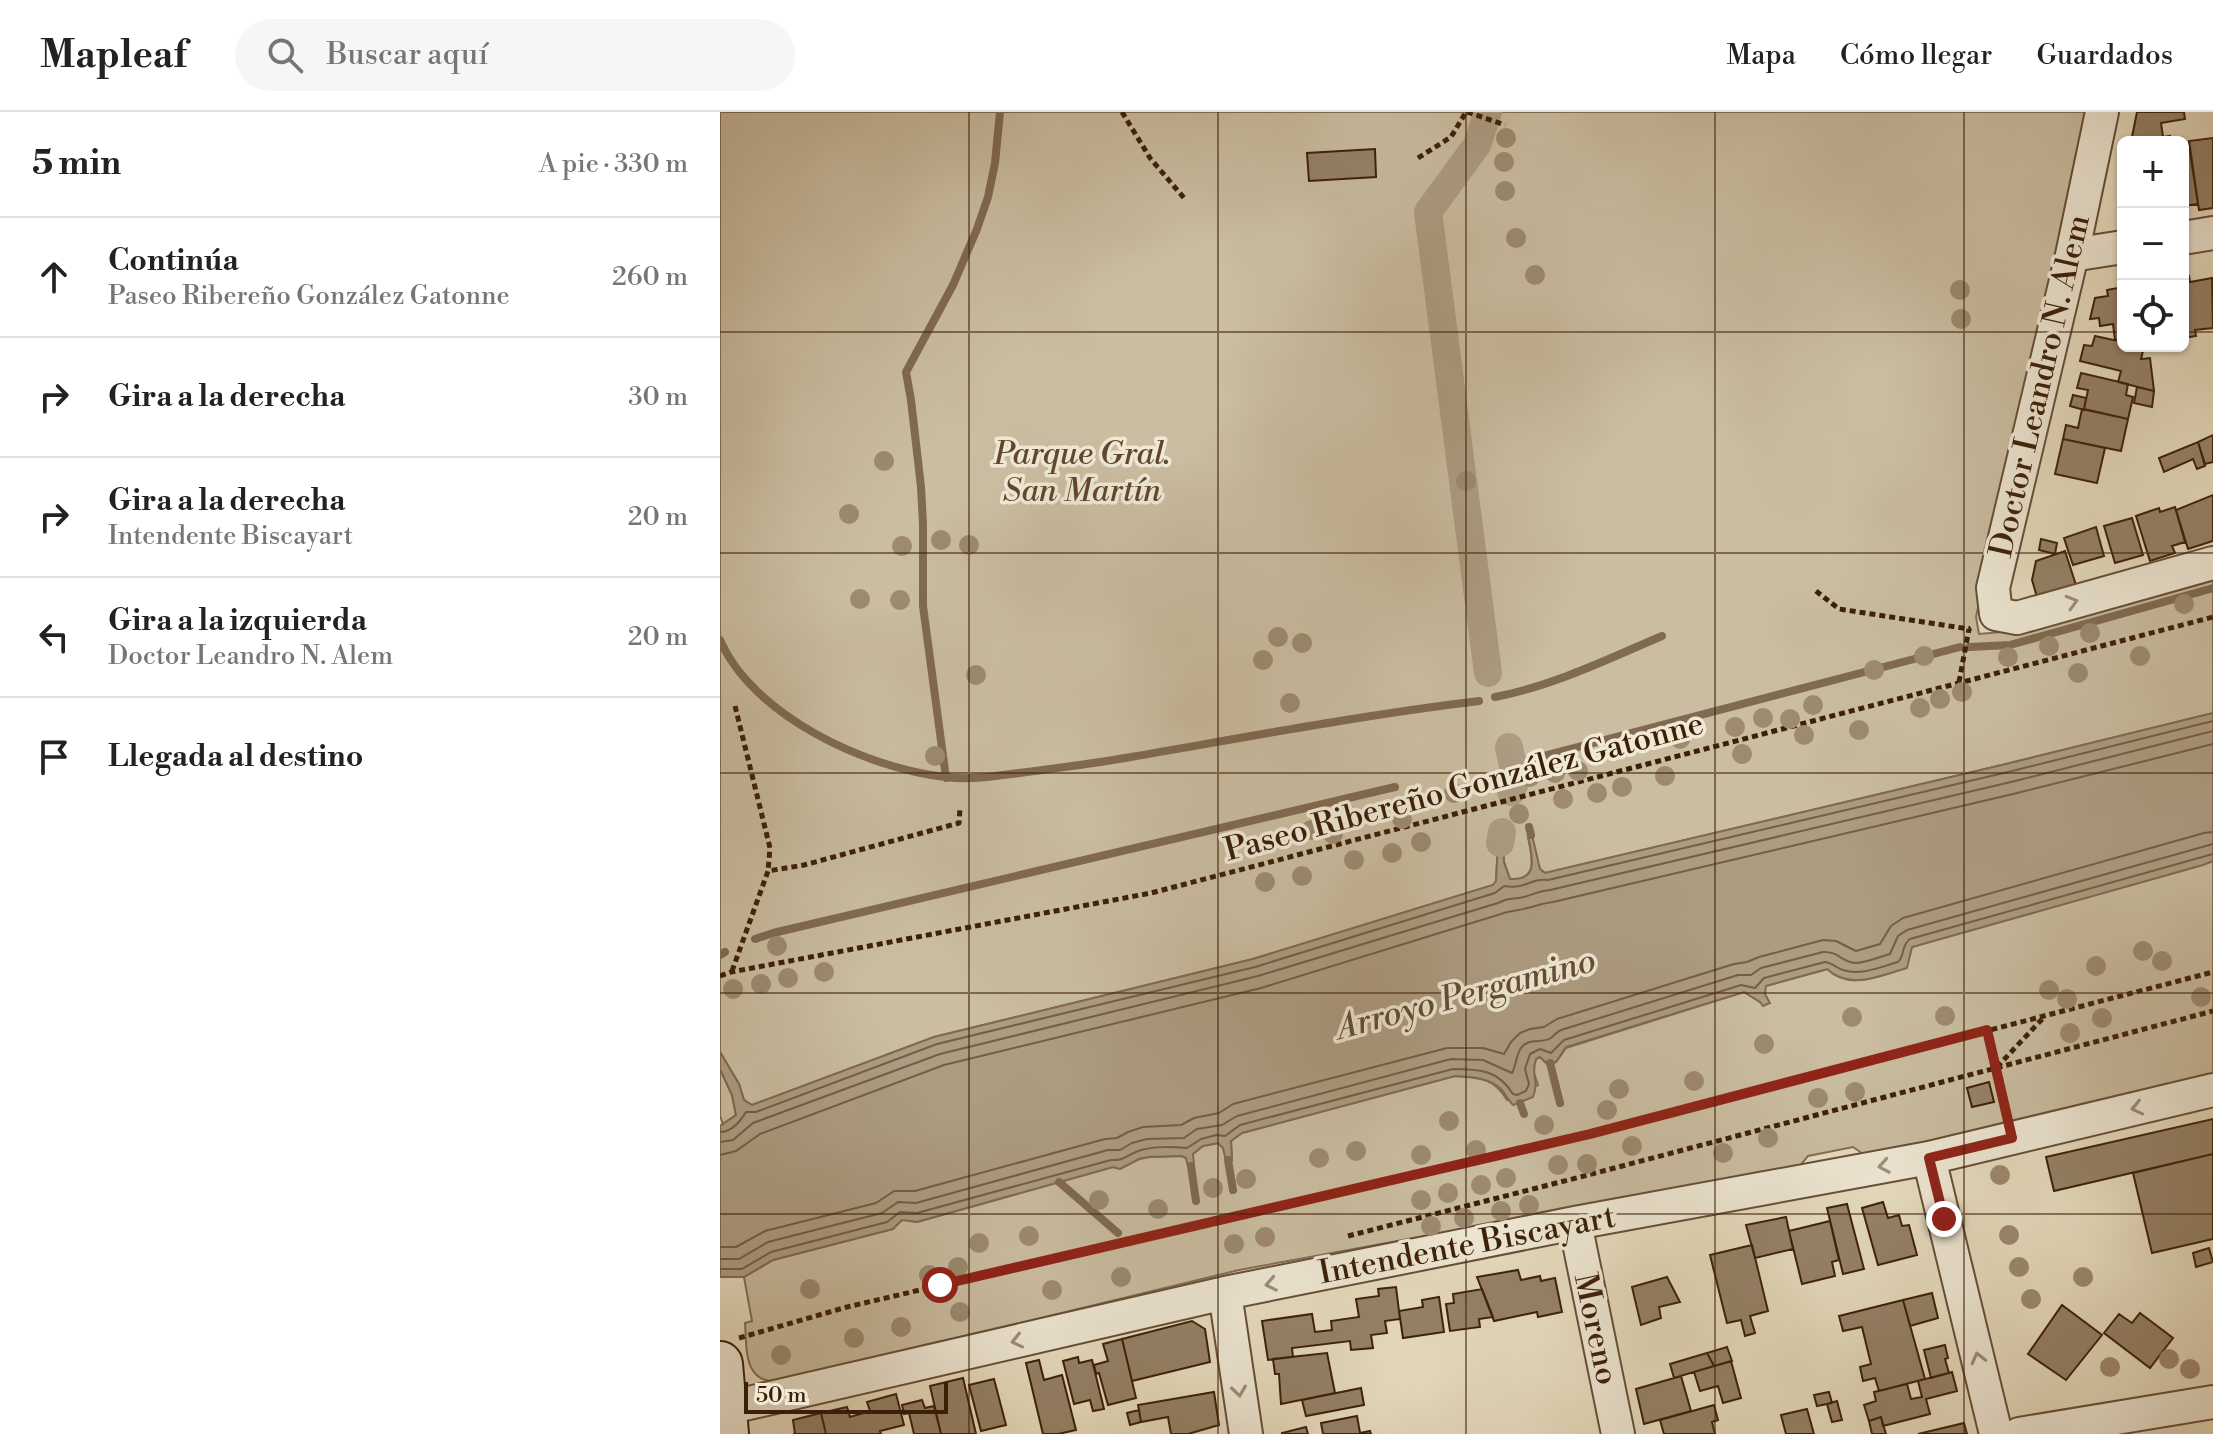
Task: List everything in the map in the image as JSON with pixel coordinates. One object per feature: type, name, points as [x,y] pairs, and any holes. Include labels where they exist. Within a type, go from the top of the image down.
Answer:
[{"type":"main road","points":[[725,1421],[739,1347]]},
{"type":"street","name":"Doctor Leandro N. Alem","points":[[1983,622],[2072,255],[2102,112]]},
{"type":"street","points":[[2189,237],[2213,233]]},
{"type":"street","points":[[2072,255],[2117,248]]},
{"type":"street","points":[[1983,622],[2017,618],[2213,563]]},
{"type":"street","name":"Intendente Biscayart","points":[[725,1421],[1225,1293],[1575,1223],[1929,1158],[2213,1090]]},
{"type":"street","points":[[1929,1158],[1996,1434]]},
{"type":"street","name":"Moreno","points":[[1575,1223],[1618,1434]]},
{"type":"street","points":[[1225,1293],[1246,1434]]},
{"type":"street","points":[[2019,1434],[2213,1402]]},
{"type":"path","points":[[1122,112],[1150,158],[1184,198]]},
{"type":"path","points":[[1418,158],[1451,137],[1467,112],[1502,124]]},
{"type":"path","points":[[1816,591],[1839,609],[1983,622],[1959,682]]},
{"type":"path","name":"Paseo Ribereño González Gatonne","points":[[720,976],[1151,893],[2213,617]]},
{"type":"path","points":[[731,972],[768,871],[770,848],[735,706]]},
{"type":"path","points":[[768,871],[804,865],[959,823],[960,808]]},
{"type":"path","points":[[739,1347],[847,1307],[1590,1134],[2213,972]]},
{"type":"path","points":[[1342,1237],[2213,1011]]},
{"type":"path","points":[[1997,1068],[2046,1015]]},
{"type":"path","points":[[1987,1030],[2012,1138]]},
{"type":"green space","name":"Parque Gral. San Martín","points":[[720,112],[2087,112],[1976,617],[1979,634],[2013,631],[2213,578],[2213,713],[1545,873],[1540,869],[1528,837],[1531,866],[1526,876],[1519,879],[1510,879],[1504,862],[1503,844],[1498,844],[1496,881],[1493,885],[1253,959],[934,1037],[752,1105],[744,1100],[739,1084],[720,1052]]},
{"type":"green space","points":[[2213,861],[2213,1075],[1866,1156],[1853,1147],[1808,1156],[1798,1168],[1239,1270],[781,1381],[760,1377],[753,1372],[750,1364],[745,1323],[752,1321],[744,1277],[773,1260],[892,1229],[902,1219],[917,1222],[1113,1167],[1120,1169],[1139,1159],[1182,1156],[1186,1158],[1188,1166],[1193,1165],[1193,1154],[1203,1146],[1219,1143],[1232,1159],[1231,1141],[1242,1133],[1455,1076],[1478,1078],[1491,1083],[1507,1100],[1538,1085],[1533,1070],[1536,1059],[1540,1057],[1547,1064],[1556,1062],[1566,1048],[1744,992],[1760,1002],[1765,986],[1828,969],[1836,976],[1855,980],[1886,974],[1906,968],[1912,947]]},
{"type":"green space","points":[[720,1069],[732,1095],[736,1115],[723,1124],[720,1116]]},
{"type":"water","name":"Arroyo Pergamino","points":[[2213,713],[2213,861],[2203,865],[1912,947],[1907,968],[1876,977],[1846,979],[1827,969],[1766,986],[1765,994],[1770,1003],[1763,1006],[1744,992],[1566,1047],[1556,1062],[1547,1064],[1540,1057],[1536,1059],[1533,1097],[1513,1105],[1491,1082],[1455,1076],[1242,1133],[1231,1141],[1232,1160],[1226,1161],[1223,1148],[1218,1143],[1203,1146],[1193,1154],[1194,1165],[1188,1166],[1186,1158],[1182,1156],[1139,1159],[1120,1169],[1113,1167],[917,1222],[902,1220],[893,1229],[773,1260],[744,1277],[720,1277],[720,1126],[736,1115],[732,1095],[720,1069],[720,1052],[739,1084],[744,1100],[752,1105],[934,1037],[1253,959],[1493,885],[1496,881],[1498,843],[1503,843],[1504,862],[1510,879],[1520,879],[1530,872],[1532,866],[1528,836],[1532,835],[1540,869],[1545,873]]},
{"type":"building","points":[[2137,112],[2184,112],[2185,119],[2161,123],[2163,136],[2132,136]]},
{"type":"building","points":[[2213,138],[2213,208],[2199,210],[2189,141]]},
{"type":"building","points":[[2189,145],[2198,204],[2189,205]]},
{"type":"building","points":[[1375,149],[1376,177],[1309,181],[1307,153]]},
{"type":"building","points":[[2189,276],[2190,282],[2212,278],[2213,328],[2195,330],[2196,336],[2189,337]]},
{"type":"building","points":[[2117,288],[2117,340],[2113,324],[2100,326],[2099,318],[2090,319],[2095,298],[2108,296],[2107,290]]},
{"type":"building","points":[[2095,336],[2117,341],[2117,352],[2143,352],[2141,359],[2150,358],[2154,391],[2118,382],[2121,371],[2080,361],[2084,345],[2092,346]]},
{"type":"building","points":[[2081,373],[2128,384],[2126,395],[2133,397],[2128,419],[2084,409],[2088,390],[2077,388]]},
{"type":"building","points":[[2137,387],[2154,391],[2152,407],[2134,403]]},
{"type":"building","points":[[2073,395],[2086,398],[2084,410],[2070,406]]},
{"type":"building","points":[[2082,409],[2128,419],[2121,451],[2063,439],[2066,425],[2078,428]]},
{"type":"building","points":[[2213,435],[2213,462],[2205,464],[2198,442]]},
{"type":"building","points":[[2063,439],[2105,448],[2097,483],[2055,474]]},
{"type":"building","points":[[2198,442],[2205,466],[2197,469],[2193,459],[2164,472],[2159,458]]},
{"type":"building","points":[[2213,495],[2213,541],[2188,549],[2176,510]]},
{"type":"building","points":[[2175,507],[2185,542],[2172,546],[2175,553],[2150,561],[2136,516],[2159,508],[2160,512]]},
{"type":"building","points":[[2132,518],[2143,555],[2115,563],[2104,526]]},
{"type":"building","points":[[2096,527],[2104,556],[2073,565],[2064,538]]},
{"type":"building","points":[[2041,539],[2057,543],[2055,554],[2039,550]]},
{"type":"building","points":[[2065,551],[2076,585],[2037,597],[2032,580],[2036,561]]},
{"type":"building","points":[[1989,1082],[1994,1102],[1972,1107],[1967,1088]]},
{"type":"building","points":[[2213,1119],[2213,1154],[2054,1191],[2046,1157]]},
{"type":"building","points":[[2213,1154],[2213,1239],[2152,1253],[2133,1173]]},
{"type":"building","points":[[1883,1202],[1888,1218],[1899,1215],[1902,1226],[1909,1225],[1917,1255],[1878,1265],[1862,1208]]},
{"type":"building","points":[[1847,1204],[1864,1269],[1843,1274],[1827,1208]]},
{"type":"building","points":[[1786,1217],[1793,1249],[1755,1258],[1746,1225]]},
{"type":"building","points":[[1830,1221],[1839,1260],[1832,1262],[1835,1276],[1802,1284],[1789,1231]]},
{"type":"building","points":[[1752,1245],[1768,1311],[1750,1316],[1755,1333],[1745,1336],[1741,1320],[1727,1323],[1710,1255]]},
{"type":"building","points":[[2209,1248],[2213,1262],[2196,1267],[2193,1253]]},
{"type":"building","points":[[1518,1270],[1521,1280],[1540,1276],[1541,1281],[1555,1278],[1562,1312],[1538,1317],[1537,1312],[1494,1321],[1477,1277]]},
{"type":"building","points":[[1667,1277],[1680,1302],[1659,1307],[1661,1318],[1641,1325],[1632,1287]]},
{"type":"building","points":[[1396,1287],[1400,1319],[1385,1321],[1387,1333],[1371,1335],[1373,1348],[1351,1350],[1350,1341],[1292,1348],[1293,1357],[1268,1360],[1262,1321],[1312,1314],[1315,1332],[1332,1330],[1331,1321],[1359,1317],[1356,1299],[1379,1296],[1378,1289]]},
{"type":"building","points":[[1482,1289],[1493,1317],[1479,1319],[1480,1327],[1450,1331],[1446,1304],[1454,1303],[1453,1294]]},
{"type":"building","points":[[1932,1293],[1938,1318],[1910,1326],[1903,1300]]},
{"type":"building","points":[[1439,1297],[1444,1332],[1403,1338],[1399,1311],[1423,1307],[1422,1300]]},
{"type":"building","points":[[1903,1300],[1925,1379],[1879,1391],[1875,1378],[1863,1381],[1860,1367],[1871,1364],[1862,1327],[1843,1331],[1839,1316]]},
{"type":"building","points":[[2062,1305],[2102,1335],[2066,1380],[2028,1354]]},
{"type":"building","points":[[2140,1313],[2173,1338],[2150,1368],[2104,1333],[2119,1314],[2132,1323]]},
{"type":"building","points":[[1192,1321],[1205,1329],[1210,1362],[1132,1381],[1122,1339]]},
{"type":"building","points":[[1122,1339],[1136,1398],[1108,1405],[1094,1365],[1108,1361],[1103,1344]]},
{"type":"building","points":[[1945,1345],[1949,1373],[1931,1378],[1924,1350]]},
{"type":"building","points":[[1727,1347],[1732,1361],[1714,1366],[1707,1353]]},
{"type":"building","points":[[1327,1353],[1335,1393],[1281,1404],[1279,1374],[1275,1374],[1273,1359]]},
{"type":"building","points":[[1707,1353],[1714,1366],[1674,1378],[1670,1364]]},
{"type":"building","points":[[1078,1357],[1079,1363],[1092,1360],[1104,1409],[1093,1411],[1090,1400],[1074,1404],[1063,1361]]},
{"type":"building","points":[[1039,1360],[1044,1380],[1062,1375],[1076,1430],[1043,1434],[1026,1363]]},
{"type":"building","points":[[1731,1361],[1741,1398],[1723,1403],[1718,1386],[1700,1391],[1694,1372]]},
{"type":"building","points":[[1952,1372],[1957,1391],[1926,1399],[1930,1414],[1883,1426],[1881,1417],[1869,1421],[1864,1405],[1876,1401],[1874,1392],[1907,1384],[1911,1399],[1922,1397],[1918,1381]]},
{"type":"building","points":[[1681,1376],[1691,1411],[1644,1424],[1636,1389]]},
{"type":"building","points":[[963,1378],[976,1434],[941,1434],[930,1386]]},
{"type":"building","points":[[994,1379],[1006,1425],[981,1431],[969,1385]]},
{"type":"building","points":[[1361,1388],[1364,1405],[1306,1416],[1302,1400]]},
{"type":"building","points":[[1214,1392],[1219,1425],[1188,1434],[1171,1434],[1168,1417],[1141,1422],[1138,1405]]},
{"type":"building","points":[[1829,1392],[1832,1403],[1817,1406],[1814,1395]]},
{"type":"building","points":[[896,1394],[904,1425],[880,1431],[881,1434],[826,1434],[821,1413],[847,1407],[850,1417],[870,1411],[867,1402]]},
{"type":"building","points":[[922,1400],[925,1408],[934,1406],[941,1434],[914,1434],[909,1413],[904,1414],[902,1405]]},
{"type":"building","points":[[1837,1401],[1842,1420],[1832,1422],[1827,1404]]},
{"type":"building","points":[[1714,1405],[1718,1420],[1712,1422],[1715,1434],[1664,1434],[1660,1420]]},
{"type":"building","points":[[1807,1409],[1814,1434],[1786,1434],[1781,1415]]},
{"type":"building","points":[[1139,1410],[1141,1422],[1130,1425],[1127,1413]]},
{"type":"building","points":[[821,1413],[826,1434],[795,1434],[793,1420]]},
{"type":"building","points":[[1357,1416],[1360,1433],[1370,1431],[1371,1434],[1323,1434],[1321,1423]]},
{"type":"building","points":[[1881,1417],[1886,1434],[1872,1434],[1869,1421]]},
{"type":"building","points":[[1964,1423],[1967,1434],[1918,1434]]},
{"type":"building","points":[[1306,1427],[1308,1434],[1282,1434],[1282,1433]]},
{"type":"waterway","points":[[946,778],[923,606],[921,487],[906,372],[953,285],[977,229],[995,163],[1000,112]]},
{"type":"waterway","points":[[1488,112],[1477,145],[1428,212],[1488,673]]},
{"type":"waterway","points":[[1969,647],[2010,645],[2213,588]]},
{"type":"waterway","points":[[1495,697],[1559,679],[1662,636]]},
{"type":"waterway","points":[[720,640],[736,667],[758,692],[815,734],[881,762],[914,772],[953,778],[986,777],[1086,764],[1479,701]]},
{"type":"waterway","points":[[1513,764],[1960,647]]},
{"type":"waterway","points":[[1509,747],[1516,780],[1511,792]]},
{"type":"waterway","points":[[1516,780],[1518,792]]},
{"type":"waterway","points":[[755,939],[1395,787]]},
{"type":"waterway","points":[[1529,827],[1531,835]]},
{"type":"waterway","points":[[1500,843],[1502,832]]},
{"type":"waterway","points":[[720,955],[725,952]]},
{"type":"waterway","points":[[1550,1063],[1560,1103]]},
{"type":"waterway","points":[[1520,1103],[1524,1114]]},
{"type":"waterway","points":[[1228,1160],[1233,1190]]},
{"type":"waterway","points":[[1191,1166],[1196,1201]]},
{"type":"waterway","points":[[1059,1182],[1118,1233]]},
{"type":"route","points":[[940,1285],[1590,1134],[1987,1030],[2012,1138],[1929,1158],[1944,1219]]}]
